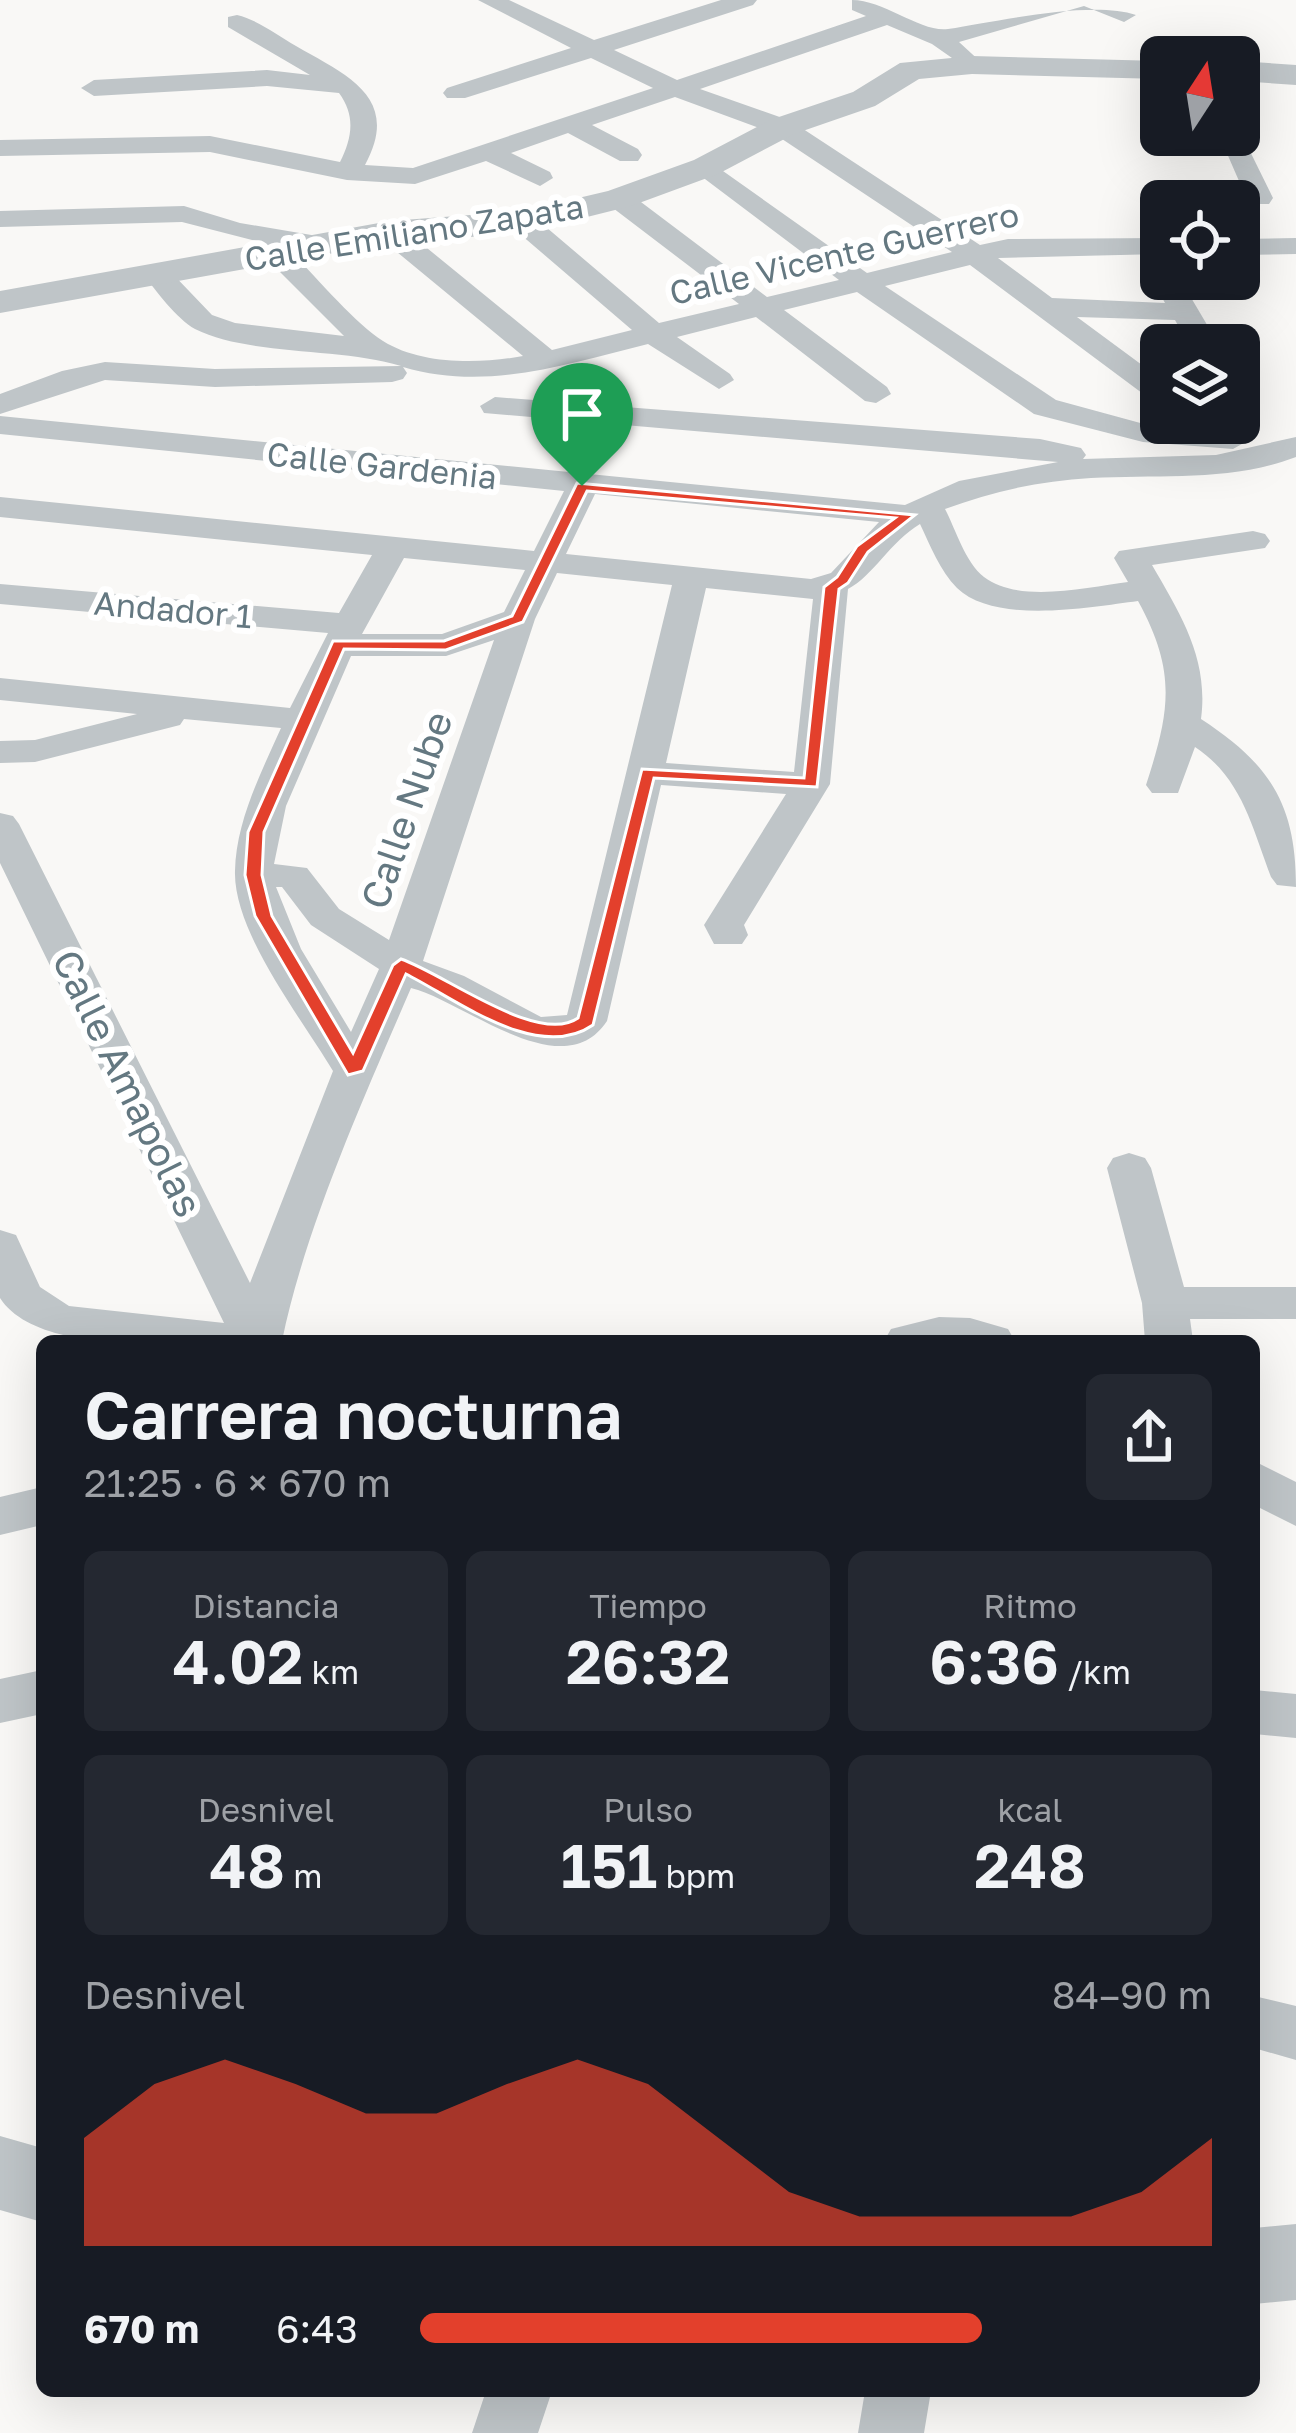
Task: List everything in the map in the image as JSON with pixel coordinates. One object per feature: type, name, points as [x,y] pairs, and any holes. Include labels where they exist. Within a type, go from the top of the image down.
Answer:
[{"type":"street","points":[[490,0],[671,87],[782,127],[974,254],[1140,377]]},
{"type":"street","points":[[517,12],[560,0]]},
{"type":"street","points":[[456,93],[745,0]]},
{"type":"street","points":[[940,39],[1077,0]]},
{"type":"street","points":[[1090,0],[1124,15]]},
{"type":"street","points":[[94,88],[220,112],[347,172],[415,176],[671,87],[868,5],[940,39],[972,65]]},
{"type":"street","points":[[237,22],[347,86],[359,98],[367,131],[347,172]]},
{"type":"street","name":"Calle Emiliano Zapata","points":[[0,302],[390,232],[523,221],[619,199],[706,167],[782,127],[864,99],[911,70],[972,65],[1140,69]]},
{"type":"street","points":[[1260,72],[1296,75]]},
{"type":"street","points":[[0,148],[220,112],[267,78],[347,86]]},
{"type":"street","points":[[190,196],[220,112]]},
{"type":"street","points":[[568,122],[629,154]]},
{"type":"street","points":[[491,153],[540,178]]},
{"type":"street","points":[[706,167],[861,282],[1045,407],[1100,425],[1140,427]]},
{"type":"street","points":[[0,219],[190,196],[235,231],[319,244]]},
{"type":"street","points":[[619,199],[876,394]]},
{"type":"street","points":[[523,221],[654,334],[719,380]]},
{"type":"street","points":[[390,232],[546,360]]},
{"type":"street","name":"Calle Vicente Guerrero","points":[[442,369],[497,370],[546,360],[974,254],[1036,244],[1140,253]]},
{"type":"street","points":[[1260,249],[1292,253]]},
{"type":"street","points":[[276,252],[374,348]]},
{"type":"street","points":[[157,274],[211,326],[374,348],[442,369]]},
{"type":"street","points":[[1178,300],[1192,324]]},
{"type":"street","points":[[1046,307],[1185,312]]},
{"type":"street","points":[[0,405],[74,376],[105,371],[215,378],[442,369]]},
{"type":"street","points":[[495,406],[1040,448],[1101,468]]},
{"type":"street","name":"Calle Gardenia","points":[[0,425],[582,486],[917,510]]},
{"type":"street","points":[[0,507],[691,578],[832,587],[843,580],[862,549],[917,510],[992,483],[1061,469],[1207,467],[1275,455],[1296,446],[1260,440]]},
{"type":"street","name":"Calle Nube","points":[[258,1335],[267,1300],[354,1071],[401,965],[518,619],[582,486]]},
{"type":"street","points":[[917,510],[970,583],[1001,597],[1041,599],[1149,590]]},
{"type":"street","points":[[1165,785],[1185,724],[1189,682],[1176,633],[1131,558],[1253,541]]},
{"type":"street","points":[[354,1071],[264,916],[254,875],[256,832],[343,634],[392,548]]},
{"type":"street","points":[[254,875],[293,876],[325,917],[401,965],[533,1030],[570,1032],[586,1021],[691,578]]},
{"type":"street","points":[[728,935],[724,925],[811,784],[832,587]]},
{"type":"street","name":"Andador 1","points":[[0,594],[446,645],[518,619]]},
{"type":"street","points":[[0,689],[305,720]]},
{"type":"street","points":[[0,771],[17,751],[195,709]]},
{"type":"street","points":[[1185,724],[1252,778],[1291,878]]},
{"type":"street","points":[[647,773],[811,784]]},
{"type":"street","name":"Calle Amapolas","points":[[0,824],[254,1335]]},
{"type":"street","points":[[1130,1168],[1167,1322],[1296,1303]]},
{"type":"street","points":[[0,1246],[19,1293],[38,1312],[73,1325],[174,1335]]},
{"type":"street","points":[[925,1335],[976,1335]]},
{"type":"street","points":[[1260,1484],[1296,1507]]},
{"type":"street","points":[[0,1516],[36,1507]]},
{"type":"street","points":[[0,1701],[36,1693]]},
{"type":"street","points":[[1260,1713],[1296,1716]]},
{"type":"street","points":[[1260,2024],[1296,2033]]},
{"type":"street","points":[[0,2173],[36,2183]]},
{"type":"street","points":[[1260,2265],[1296,2262]]},
{"type":"street","points":[[505,2433],[517,2397]]},
{"type":"street","points":[[891,2433],[897,2397]]},
{"type":"route","points":[[582,486],[908,515],[862,549],[843,580],[832,587],[811,784],[647,773],[586,1021],[570,1032],[554,1035],[533,1030],[450,985],[422,978],[401,965],[354,1071],[264,916],[254,875],[256,832],[339,645],[446,645],[518,619],[582,486]]}]
